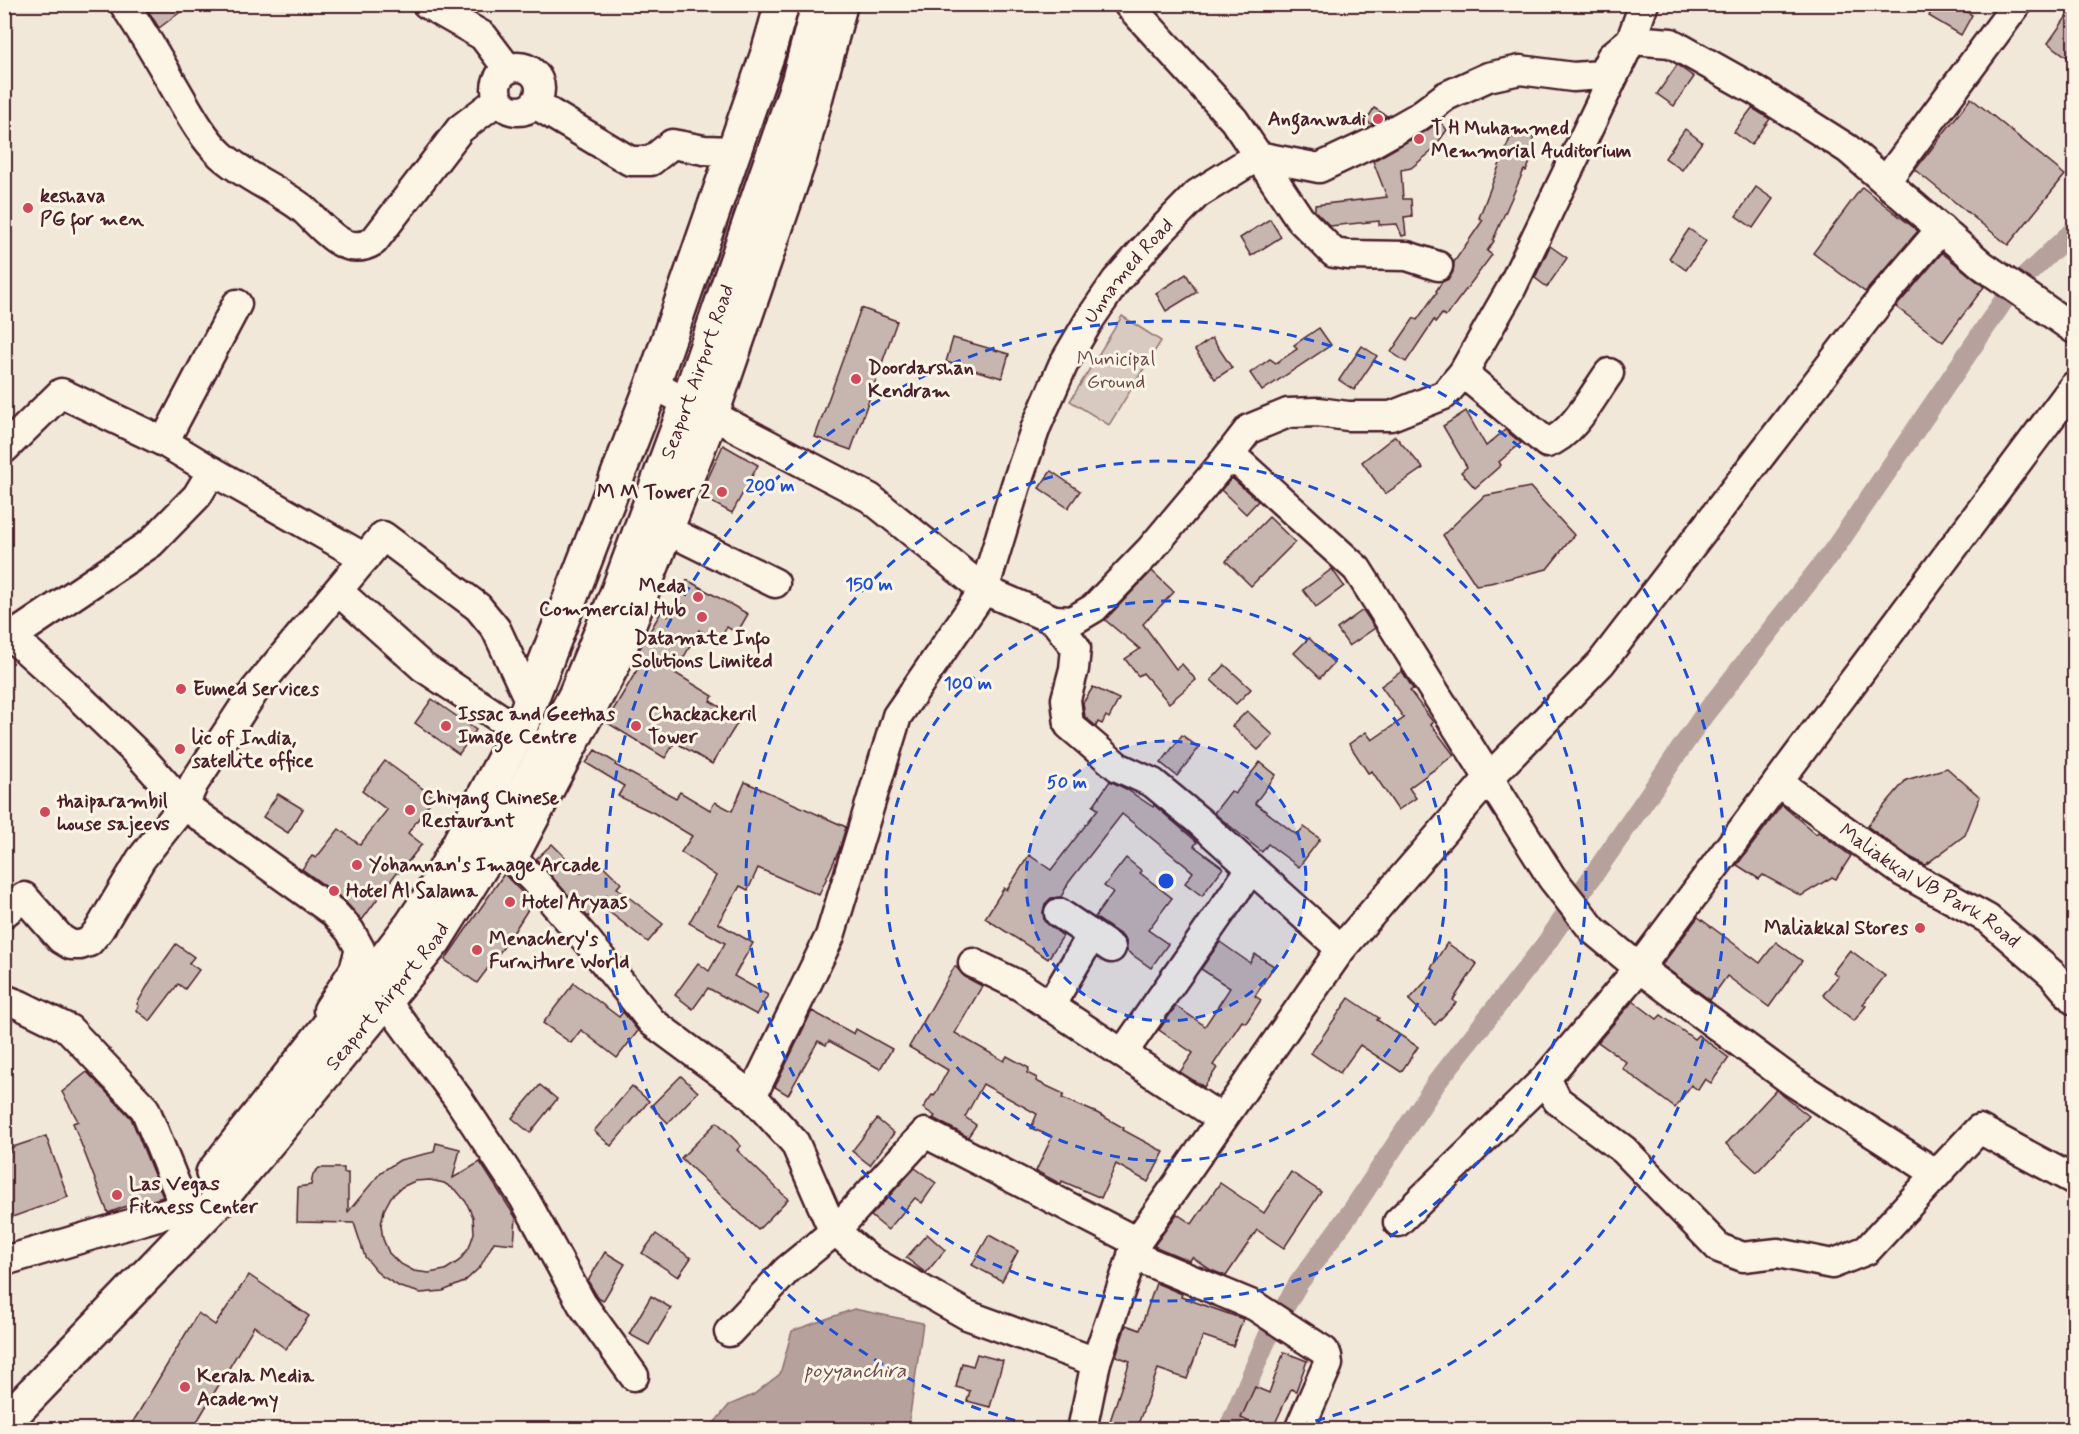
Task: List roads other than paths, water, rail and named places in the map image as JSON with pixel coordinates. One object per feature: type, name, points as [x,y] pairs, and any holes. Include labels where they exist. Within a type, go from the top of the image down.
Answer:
[{"type":"main road","name":"Seaport Airport Road","points":[[4,1424],[220,1199],[350,1042],[412,924],[432,894],[525,717],[653,384],[768,53],[782,4]]},
{"type":"main road","name":"Seaport Airport Road","points":[[4,1392],[185,1208],[342,1009],[377,991],[435,940],[504,851],[575,696],[618,591],[701,408],[798,84],[833,8]]},
{"type":"street","points":[[124,4],[199,129],[222,155],[302,208],[326,232],[349,246],[365,247],[374,241],[460,129],[498,100]]},
{"type":"street","points":[[427,4],[483,36],[508,69]]},
{"type":"street","points":[[1128,4],[1234,120],[1300,219],[1334,253],[1407,256],[1438,266]]},
{"type":"street","points":[[653,384],[870,498],[984,590],[1054,620],[1072,621],[1094,608],[1150,550],[1249,429],[1288,412],[1391,416],[1444,395],[1463,374],[1511,289],[1631,40],[1644,4]]},
{"type":"street","points":[[1886,181],[2017,4]]},
{"type":"street","points":[[768,53],[833,8]]},
{"type":"street","points":[[1258,156],[1319,168],[1372,143],[1418,117],[1446,96],[1488,77],[1520,70],[1573,77],[1602,75],[1611,57],[1631,40],[1671,43],[1755,90],[1839,143],[1982,265],[2074,329]]},
{"type":"street","points":[[520,67],[531,71],[538,81],[540,93],[535,104],[526,110],[515,112],[505,108],[498,100],[495,88],[499,76],[508,69],[520,67]]},
{"type":"street","points":[[535,104],[630,161],[651,161],[672,144],[704,150],[733,151]]},
{"type":"street","name":"Unnamed Road","points":[[752,1096],[830,936],[897,716],[984,590],[1036,427],[1063,365],[1090,318],[1116,281],[1139,254],[1197,194],[1258,156]]},
{"type":"street","points":[[1082,1430],[1096,1362],[1134,1248],[1341,949],[1489,778],[1601,663],[1882,298],[1941,230]]},
{"type":"street","points":[[164,442],[237,304]]},
{"type":"street","points":[[1463,374],[1547,443],[1559,440],[1568,430],[1609,373]]},
{"type":"street","points":[[1398,1222],[1546,1077],[1639,968],[2074,386]]},
{"type":"street","points":[[4,449],[61,393],[164,442],[365,558]]},
{"type":"street","points":[[701,408],[669,531],[616,664],[504,851],[534,880],[588,942],[652,1022],[752,1096],[795,1143],[835,1231],[868,1259],[967,1315],[1096,1362]]},
{"type":"street","points":[[1222,464],[1238,461],[1357,569],[1552,878],[1593,930],[1639,968],[1793,1082],[1937,1174]]},
{"type":"street","points":[[212,471],[197,496],[151,543],[9,633],[142,758],[184,805],[333,912],[350,931],[360,949],[354,970],[322,1018],[312,1048]]},
{"type":"street","points":[[669,531],[775,583]]},
{"type":"street","points":[[4,913],[24,897],[61,939],[71,945],[89,942],[99,930],[141,859],[184,805],[194,783],[255,690],[383,536],[478,607],[496,629],[525,717]]},
{"type":"street","points":[[338,591],[423,667],[525,717]]},
{"type":"street","points":[[1054,620],[1076,648],[1074,669],[1066,699],[1070,724],[1118,767],[1153,783],[1199,821],[1341,949]]},
{"type":"street","name":"Maliakkal VB Park Road","points":[[1778,782],[1901,871],[1988,919],[2052,974],[2074,1000]]},
{"type":"street","points":[[1132,1060],[1127,1047],[1251,869]]},
{"type":"street","points":[[1050,1006],[1086,945],[1100,940],[1059,913]]},
{"type":"street","points":[[973,963],[1020,986],[1222,1119]]},
{"type":"street","points":[[377,991],[459,1100],[524,1198],[582,1304],[633,1376]]},
{"type":"street","points":[[4,999],[69,1029],[145,1109],[185,1208],[4,1261]]},
{"type":"street","points":[[1546,1077],[1557,1100],[1624,1150],[1719,1248],[1743,1257],[1778,1253],[1832,1264],[1867,1250],[1979,1129],[2074,1180]]},
{"type":"street","points":[[729,1332],[787,1270],[835,1231],[925,1133],[1134,1248],[1255,1306],[1324,1351],[1328,1364],[1299,1430]]},
{"type":"water","name":"poyyanchira","points":[[854,1309],[923,1323],[908,1429],[709,1429],[729,1405],[753,1395],[780,1374],[792,1331]]},
{"type":"waterway","points":[[1228,1430],[1268,1336],[1298,1284],[1353,1209],[1437,1082],[1545,945],[1704,715],[1835,548],[2011,290],[2074,230]]},
{"type":"place","name":"Anganwadi","points":[[1378,119]]},
{"type":"place","name":"T H Muhammed Memmorial Auditorium","points":[[1419,139]]},
{"type":"place","name":"keshava PG for men","points":[[28,208]]},
{"type":"place","name":"Doordarshan Kendram","points":[[856,379]]},
{"type":"place","name":"M M Tower 2","points":[[722,492]]},
{"type":"place","name":"Meda Commercial Hub","points":[[698,597]]},
{"type":"place","name":"Datamate Info Solutions Limited","points":[[702,617]]},
{"type":"place","name":"Eumed services","points":[[181,689]]},
{"type":"place","name":"Issac and Geethas Image Centre","points":[[446,726]]},
{"type":"place","name":"Chackackeril Tower","points":[[636,726]]},
{"type":"place","name":"lic of India, satellite office","points":[[180,749]]},
{"type":"place","name":"Chiyang Chinese Restaurant","points":[[410,810]]},
{"type":"place","name":"thaiparambil house sajeevs","points":[[45,812]]},
{"type":"place","name":"Yohannan's Image Arcade","points":[[357,865]]},
{"type":"place","name":"Hotel Al Salama","points":[[334,891]]},
{"type":"place","name":"Hotel Aryaas","points":[[510,902]]},
{"type":"place","name":"Maliakkal Stores","points":[[1920,928]]},
{"type":"place","name":"Menachery's Furniture World","points":[[477,950]]},
{"type":"place","name":"Las Vegas Fitness Center","points":[[117,1195]]},
{"type":"place","name":"Kerala Media Academy","points":[[185,1387]]},
{"type":"park label","name":"Municipal Ground","points":[[1116,370]]}]
